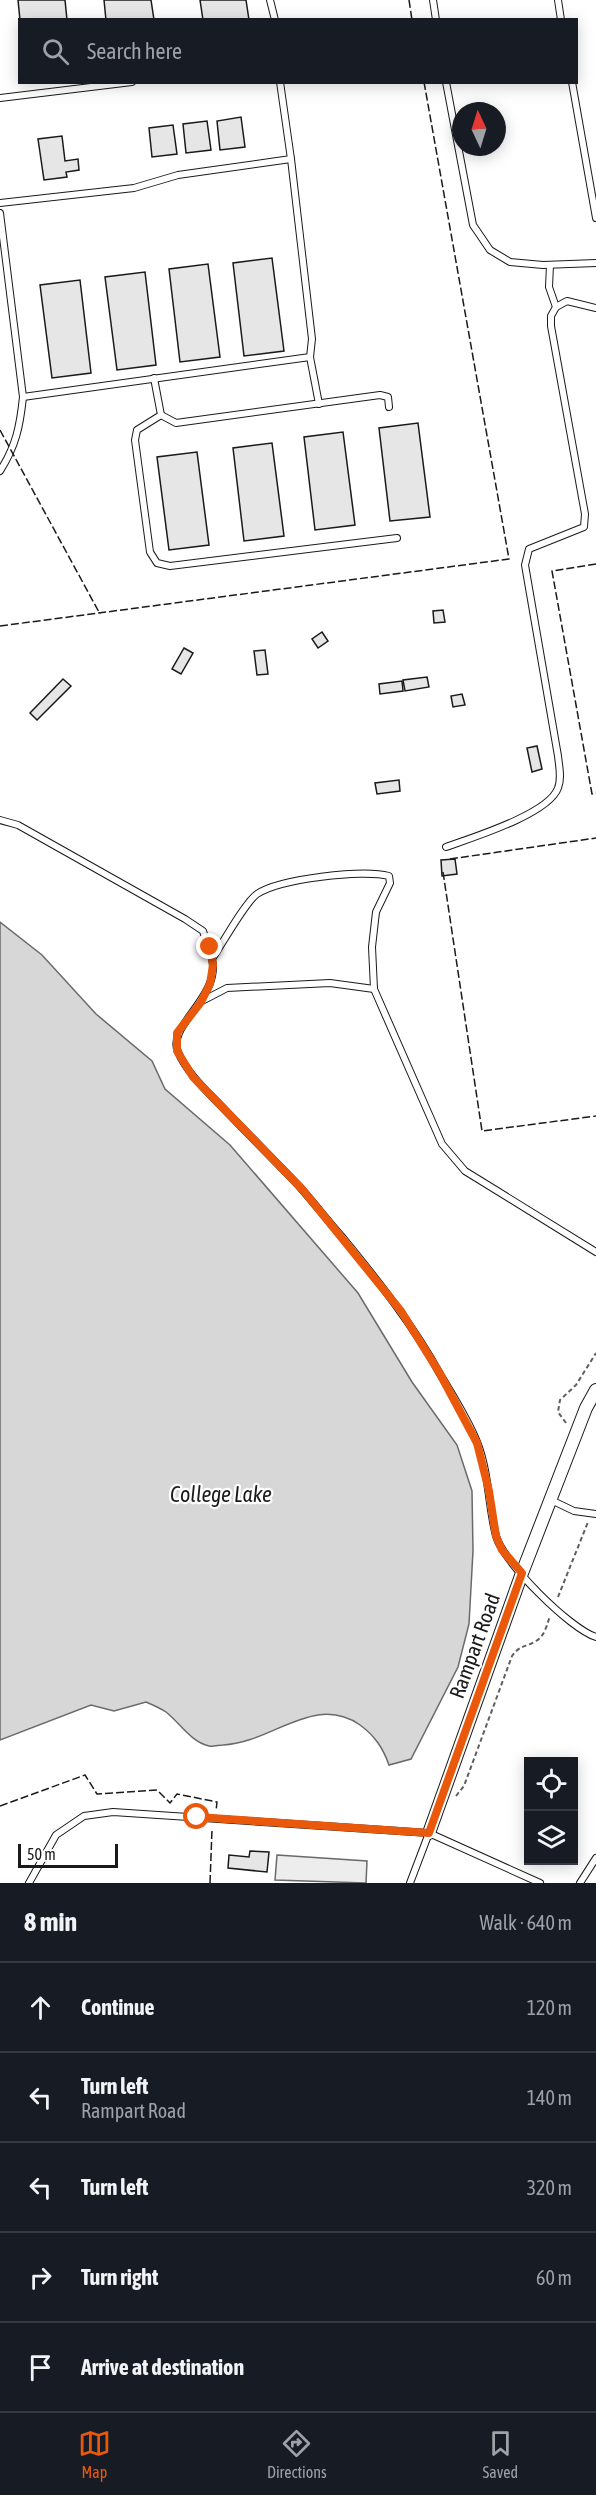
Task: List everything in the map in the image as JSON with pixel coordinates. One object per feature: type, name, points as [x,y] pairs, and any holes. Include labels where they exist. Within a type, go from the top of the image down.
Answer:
[{"type":"street","name":"Rampart Road","points":[[429,1833],[522,1573],[586,1408],[596,1390]]},
{"type":"lane","points":[[270,0],[274,18]]},
{"type":"lane","points":[[433,0],[436,18]]},
{"type":"lane","points":[[558,0],[561,18]]},
{"type":"lane","points":[[0,98],[116,84]]},
{"type":"lane","points":[[280,84],[312,339],[310,357],[319,404]]},
{"type":"lane","points":[[446,84],[472,225],[480,239],[490,250],[510,262],[550,265],[596,263]]},
{"type":"lane","points":[[572,84],[596,218]]},
{"type":"lane","points":[[0,203],[134,188],[178,175],[291,159]]},
{"type":"lane","points":[[0,213],[23,397],[20,424],[13,452],[0,471]]},
{"type":"lane","points":[[550,265],[549,287],[556,308]]},
{"type":"lane","points":[[446,847],[501,827],[535,810],[549,801],[558,788],[560,773],[558,756],[525,565],[529,549],[584,527],[585,514],[550,316],[556,308],[567,301],[596,308]]},
{"type":"lane","points":[[23,397],[310,357]]},
{"type":"lane","points":[[154,378],[161,415]]},
{"type":"lane","points":[[161,415],[176,423],[380,395],[388,397],[389,407]]},
{"type":"lane","points":[[161,415],[137,430],[135,440],[150,552],[157,563],[170,566],[398,538]]},
{"type":"lane","points":[[0,820],[18,825],[185,919],[202,931],[213,965],[210,984],[201,1002],[177,1033],[177,1051],[193,1077],[302,1189],[401,1311],[439,1372],[477,1443],[489,1491],[496,1536],[502,1550],[547,1604],[596,1637]]},
{"type":"lane","points":[[212,959],[256,894],[274,886],[345,873],[375,873],[389,876],[390,883],[376,912],[372,947],[374,989],[442,1144],[465,1171],[596,1252]]},
{"type":"lane","points":[[201,1002],[227,988],[238,987],[330,983],[374,989]]},
{"type":"lane","points":[[550,1500],[574,1511],[596,1514]]},
{"type":"lane","points":[[29,1883],[56,1835],[84,1816],[113,1812],[429,1833],[540,1883]]},
{"type":"lane","name":"Rampart Road","points":[[410,1883],[429,1833]]},
{"type":"lane","points":[[580,1883],[596,1858]]},
{"type":"path","points":[[567,1424],[560,1419],[558,1413],[560,1400],[576,1385],[596,1353]]},
{"type":"path","points":[[555,1605],[587,1523]]},
{"type":"path","points":[[452,1800],[464,1786],[512,1656],[523,1645],[536,1641],[542,1636],[550,1617]]},
{"type":"shaded area","points":[[277,1855],[367,1861],[366,1883],[275,1880]]},
{"type":"water","name":"College Lake","points":[[0,922],[42,955],[96,1014],[152,1061],[165,1089],[230,1145],[358,1293],[412,1382],[457,1445],[472,1491],[473,1551],[469,1624],[458,1667],[411,1759],[389,1765],[384,1753],[370,1733],[343,1717],[326,1714],[293,1722],[241,1742],[209,1746],[197,1741],[166,1712],[146,1702],[114,1711],[91,1705],[0,1740]]},
{"type":"building","points":[[18,0],[65,0],[67,18],[20,18]]},
{"type":"building","points":[[104,0],[151,0],[154,18],[106,18]]},
{"type":"building","points":[[200,0],[246,0],[249,18],[203,18]]},
{"type":"building","points":[[241,117],[245,147],[220,150],[217,121]]},
{"type":"building","points":[[207,121],[211,150],[186,153],[183,124]]},
{"type":"building","points":[[173,125],[177,154],[152,157],[149,128]]},
{"type":"building","points":[[62,136],[65,161],[78,159],[79,170],[66,172],[67,177],[44,180],[38,139]]},
{"type":"building","points":[[272,258],[284,351],[244,356],[233,263]]},
{"type":"building","points":[[208,264],[220,357],[180,362],[169,269]]},
{"type":"building","points":[[145,272],[156,365],[117,370],[105,277]]},
{"type":"building","points":[[80,280],[91,373],[52,378],[40,285]]},
{"type":"building","points":[[418,423],[430,517],[390,521],[379,428]]},
{"type":"building","points":[[343,432],[355,525],[315,530],[304,437]]},
{"type":"building","points":[[272,443],[284,536],[244,541],[233,448]]},
{"type":"building","points":[[197,452],[209,545],[169,550],[157,457]]},
{"type":"building","points":[[443,610],[445,622],[434,623],[433,611]]},
{"type":"building","points":[[322,632],[328,641],[318,648],[312,639]]},
{"type":"building","points":[[184,648],[193,653],[181,674],[172,669]]},
{"type":"building","points":[[265,650],[268,674],[257,675],[254,651]]},
{"type":"building","points":[[427,677],[429,687],[405,691],[403,680]]},
{"type":"building","points":[[63,679],[71,686],[37,720],[30,713]]},
{"type":"building","points":[[402,681],[403,691],[380,694],[379,684]]},
{"type":"building","points":[[462,694],[465,705],[453,707],[451,696]]},
{"type":"building","points":[[537,746],[542,769],[532,772],[527,748]]},
{"type":"building","points":[[399,780],[400,791],[377,794],[375,783]]},
{"type":"building","points":[[455,859],[457,874],[442,876],[441,860]]},
{"type":"building","points":[[250,1851],[269,1852],[267,1872],[228,1868],[229,1855],[249,1857]]},
{"type":"fence","points":[[409,0],[412,18]]},
{"type":"fence","points":[[0,626],[509,559],[424,84]]},
{"type":"fence","points":[[0,430],[100,614]]},
{"type":"fence","points":[[596,564],[552,571],[592,794],[596,793]]},
{"type":"fence","points":[[450,859],[596,838]]},
{"type":"fence","points":[[443,872],[482,1131],[596,1116]]},
{"type":"fence","points":[[0,1806],[85,1775],[97,1794],[157,1790],[170,1803],[177,1794],[217,1802],[216,1811]]},
{"type":"fence","points":[[210,1883],[212,1830]]},
{"type":"route","points":[[197,1817],[429,1833],[522,1573],[502,1550],[496,1536],[489,1491],[477,1443],[439,1372],[401,1311],[302,1189],[193,1077],[177,1051],[175,1042],[177,1033],[201,1002],[210,984],[213,965],[210,947]]}]
